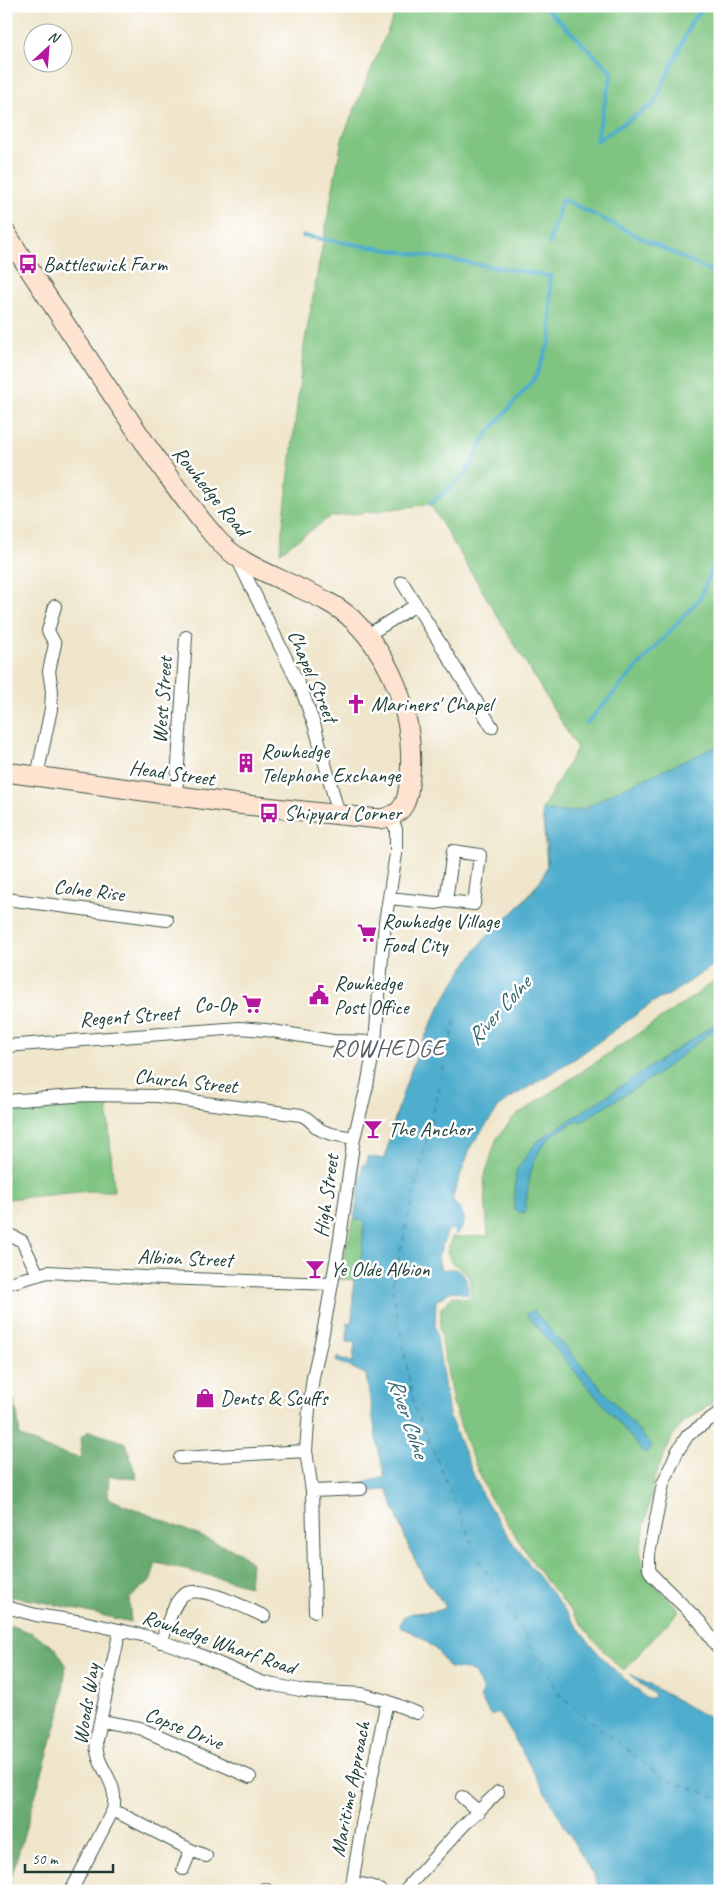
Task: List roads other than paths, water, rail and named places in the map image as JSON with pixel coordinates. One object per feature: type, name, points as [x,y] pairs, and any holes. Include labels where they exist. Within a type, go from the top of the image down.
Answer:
[{"type":"street","name":"Rowhedge Road","points":[[6,233],[59,316],[150,450],[215,537],[237,558],[331,604],[351,618],[389,669],[404,706],[410,744],[409,790],[405,804],[391,818]]},
{"type":"street","name":"Chapel Street","points":[[237,558],[302,691],[315,727],[339,815]]},
{"type":"street","points":[[402,582],[492,727]]},
{"type":"street","points":[[38,776],[51,709],[52,692],[49,671],[55,644],[48,631],[55,606]]},
{"type":"street","points":[[366,636],[416,606]]},
{"type":"street","name":"West Street","points":[[176,796],[186,637]]},
{"type":"street","name":"Head Street","points":[[6,772],[280,810],[378,819],[391,818]]},
{"type":"street","name":"High Street","points":[[314,1611],[312,1491],[306,1450],[313,1377],[332,1284],[354,1138],[375,1042],[384,922],[397,837],[391,818]]},
{"type":"street","points":[[388,898],[437,903],[446,900]]},
{"type":"street","name":"Colne Rise","points":[[6,899],[167,920]]},
{"type":"street","name":"Regent Street","points":[[6,1046],[239,1028],[266,1030],[333,1041],[375,1042]]},
{"type":"street","name":"Church Street","points":[[6,1101],[87,1095],[158,1096],[301,1115],[308,1118],[319,1130],[354,1138]]},
{"type":"street","points":[[6,1233],[22,1241],[38,1275]]},
{"type":"street","name":"Albion Street","points":[[6,1284],[48,1272],[332,1284]]},
{"type":"street","points":[[718,1647],[700,1622],[652,1574],[649,1554],[663,1484],[677,1452],[688,1435],[720,1412]]},
{"type":"street","points":[[180,1458],[306,1450]]},
{"type":"street","points":[[312,1491],[361,1489]]},
{"type":"street","points":[[161,1642],[178,1602],[189,1591],[205,1592],[264,1616]]},
{"type":"street","name":"Rowhedge Wharf Road","points":[[6,1607],[36,1615],[120,1630],[161,1642],[268,1684],[304,1691],[362,1694],[387,1700],[417,1713]]},
{"type":"street","name":"Woods Way","points":[[71,1891],[115,1801],[114,1788],[98,1758],[96,1740],[120,1630]]},
{"type":"street","name":"Maritime Approach","points":[[348,1888],[387,1700]]},
{"type":"street","name":"Copse Drive","points":[[101,1721],[139,1728],[250,1777]]},
{"type":"street","points":[[404,1891],[462,1827],[498,1792]]},
{"type":"street","points":[[462,1797],[479,1812]]},
{"type":"street","points":[[112,1810],[206,1856]]},
{"type":"street","points":[[183,1869],[191,1850]]},
{"type":"street","name":"Maritime Approach","points":[[348,1888],[360,1884],[381,1891]]},
{"type":"water","name":"River Colne","points":[[720,745],[720,961],[669,995],[655,1001],[576,1058],[500,1106],[471,1146],[453,1196],[453,1201],[463,1214],[463,1225],[457,1235],[452,1228],[448,1230],[438,1257],[441,1270],[454,1269],[462,1273],[468,1286],[468,1295],[454,1291],[436,1301],[435,1325],[449,1416],[482,1495],[510,1539],[607,1663],[646,1698],[652,1698],[655,1695],[630,1674],[720,1724],[720,1891],[602,1891],[499,1712],[491,1716],[480,1698],[483,1691],[474,1672],[449,1668],[437,1650],[419,1636],[400,1626],[407,1615],[433,1612],[446,1607],[424,1577],[409,1548],[387,1489],[362,1493],[360,1483],[385,1477],[377,1442],[366,1374],[336,1361],[338,1357],[353,1363],[355,1342],[347,1342],[348,1323],[352,1323],[354,1279],[358,1279],[360,1275],[364,1221],[354,1219],[363,1165],[367,1163],[367,1157],[385,1159],[400,1102],[420,1047],[462,970],[487,936],[525,900],[541,880],[547,863],[542,809],[566,812],[584,809],[614,792]]},
{"type":"water","points":[[720,1021],[720,1025],[658,1074],[582,1121],[571,1124],[551,1137],[537,1155],[533,1166],[525,1213],[514,1210],[516,1171],[536,1142]]},
{"type":"water","points":[[533,1310],[652,1446],[645,1454],[526,1314]]},
{"type":"waterway","points":[[544,6],[612,72],[596,141],[654,104],[693,19],[707,6]]},
{"type":"waterway","points":[[549,244],[562,199],[720,276]]},
{"type":"waterway","points":[[303,236],[550,276],[551,339],[535,378],[487,434],[465,475],[430,504]]},
{"type":"waterway","points":[[587,723],[700,598],[720,551]]},
{"type":"place","name":"Battleswick Farm","points":[[28,264]]},
{"type":"place","name":"Mariners' Chapel","points":[[356,704]]},
{"type":"place","name":"Rowhedge Telephone Exchange","points":[[246,763]]},
{"type":"place","name":"Shipyard Corner","points":[[269,813]]},
{"type":"place","name":"Rowhedge Village Food City","points":[[367,933]]},
{"type":"place","name":"Rowhedge Post Office","points":[[319,995]]},
{"type":"place","name":"Co-Op","points":[[252,1004]]},
{"type":"place","name":"The Anchor","points":[[373,1129]]},
{"type":"place","name":"Ye Olde Albion","points":[[315,1269]]},
{"type":"place","name":"Dents & Scuffs","points":[[205,1398]]},
{"type":"district","name":"ROWHEDGE","points":[[388,1048]]}]
